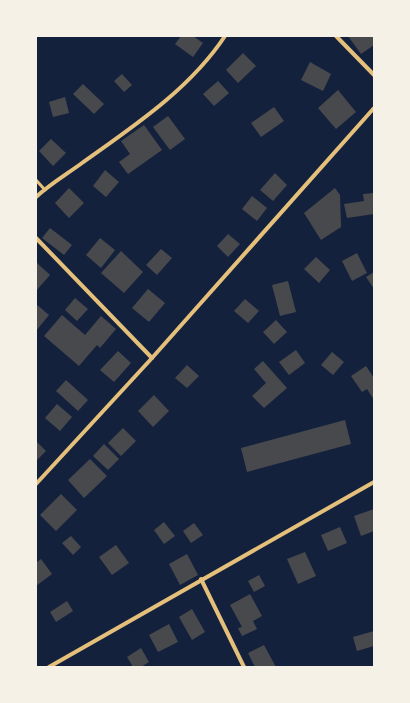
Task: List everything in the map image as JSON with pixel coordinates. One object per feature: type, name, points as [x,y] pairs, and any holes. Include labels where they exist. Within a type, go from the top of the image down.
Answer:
[{"type":"street","points":[[36,197],[178,90],[213,55],[225,36]]},
{"type":"street","points":[[336,36],[374,76]]},
{"type":"street","points":[[36,484],[152,358],[374,108]]},
{"type":"street","points":[[36,238],[152,358]]},
{"type":"street","points":[[49,667],[374,482]]},
{"type":"street","points":[[202,579],[244,667]]},
{"type":"lane","points":[[36,180],[45,190]]},
{"type":"building","points":[[181,36],[193,36],[203,43],[193,57],[175,44]]},
{"type":"building","points":[[348,36],[374,36],[374,45],[361,54]]},
{"type":"building","points":[[243,53],[256,66],[238,83],[226,70]]},
{"type":"building","points":[[310,62],[331,74],[323,91],[301,80]]},
{"type":"building","points":[[122,74],[132,85],[124,92],[114,81]]},
{"type":"building","points":[[218,81],[229,93],[214,106],[203,94]]},
{"type":"building","points":[[83,84],[104,104],[94,114],[73,94]]},
{"type":"building","points":[[338,90],[356,112],[336,129],[318,108]]},
{"type":"building","points":[[65,97],[69,113],[53,117],[49,102]]},
{"type":"building","points":[[274,107],[284,121],[261,137],[251,123]]},
{"type":"building","points":[[168,116],[185,139],[170,150],[153,127]]},
{"type":"building","points":[[144,125],[162,150],[128,174],[119,162],[130,154],[121,141]]},
{"type":"building","points":[[51,139],[66,153],[53,166],[39,151]]},
{"type":"building","points":[[105,170],[119,182],[106,197],[93,186]]},
{"type":"building","points":[[275,173],[287,185],[273,201],[260,190]]},
{"type":"building","points":[[69,188],[84,203],[69,218],[55,203]]},
{"type":"building","points":[[335,188],[340,195],[341,227],[321,240],[304,213]]},
{"type":"building","points":[[374,193],[374,214],[347,218],[344,204],[364,201],[363,194]]},
{"type":"building","points":[[252,196],[267,208],[257,221],[242,209]]},
{"type":"building","points":[[50,228],[72,245],[64,255],[42,238]]},
{"type":"building","points":[[228,234],[240,244],[228,257],[217,246]]},
{"type":"building","points":[[100,238],[115,250],[101,268],[86,255]]},
{"type":"building","points":[[161,249],[172,258],[157,275],[146,265]]},
{"type":"building","points":[[121,251],[143,272],[124,293],[101,273]]},
{"type":"building","points":[[357,253],[367,273],[352,281],[342,261]]},
{"type":"building","points":[[316,257],[330,270],[319,283],[304,269]]},
{"type":"building","points":[[36,262],[50,275],[36,291]]},
{"type":"building","points":[[374,272],[374,289],[366,277]]},
{"type":"building","points":[[288,281],[296,312],[280,316],[272,285]]},
{"type":"building","points":[[148,289],[165,303],[149,322],[132,308]]},
{"type":"building","points":[[75,298],[88,309],[77,321],[65,310]]},
{"type":"building","points":[[245,299],[259,311],[248,323],[234,311]]},
{"type":"building","points":[[36,304],[49,315],[36,331]]},
{"type":"building","points":[[62,315],[85,335],[101,316],[116,329],[100,348],[97,345],[79,366],[44,336]]},
{"type":"building","points":[[276,320],[287,332],[274,344],[263,332]]},
{"type":"building","points":[[296,350],[305,363],[289,375],[279,362]]},
{"type":"building","points":[[118,351],[131,363],[114,382],[100,370]]},
{"type":"building","points":[[332,352],[344,362],[333,375],[321,365]]},
{"type":"building","points":[[263,361],[287,388],[264,408],[252,396],[266,383],[254,369]]},
{"type":"building","points":[[187,365],[199,376],[187,388],[175,378]]},
{"type":"building","points":[[366,366],[374,378],[374,400],[367,389],[362,392],[351,376]]},
{"type":"building","points":[[66,380],[88,400],[78,411],[56,391]]},
{"type":"building","points":[[154,395],[169,411],[153,427],[138,411]]},
{"type":"building","points":[[57,404],[72,417],[60,431],[45,418]]},
{"type":"building","points":[[345,420],[351,444],[247,472],[241,448]]},
{"type":"building","points":[[123,428],[136,441],[121,456],[108,443]]},
{"type":"building","points":[[36,441],[46,451],[37,460],[36,459]]},
{"type":"building","points":[[104,444],[119,459],[108,470],[93,456]]},
{"type":"building","points":[[90,459],[107,476],[84,498],[68,480]]},
{"type":"building","points":[[61,494],[77,510],[56,531],[40,515]]},
{"type":"building","points":[[374,509],[374,531],[361,536],[354,516]]},
{"type":"building","points":[[164,522],[175,536],[164,544],[154,530]]},
{"type":"building","points":[[194,523],[203,535],[191,543],[183,531]]},
{"type":"building","points":[[340,527],[347,543],[328,551],[321,535]]},
{"type":"building","points":[[71,536],[81,547],[73,555],[62,543]]},
{"type":"building","points":[[116,545],[129,563],[112,575],[99,557]]},
{"type":"building","points":[[305,552],[316,576],[298,584],[287,559]]},
{"type":"building","points":[[187,554],[198,575],[180,585],[169,564]]},
{"type":"building","points":[[41,559],[52,574],[36,586],[36,563]]},
{"type":"building","points":[[259,575],[265,586],[254,592],[248,581]]},
{"type":"building","points":[[250,594],[262,616],[253,621],[257,629],[242,636],[238,628],[242,627],[230,605]]},
{"type":"building","points":[[67,601],[73,611],[56,622],[50,612]]},
{"type":"building","points":[[192,609],[205,632],[192,640],[179,617]]},
{"type":"building","points":[[169,624],[178,642],[158,652],[149,635]]},
{"type":"building","points":[[374,631],[374,646],[357,651],[353,637]]},
{"type":"building","points":[[264,645],[276,667],[255,667],[248,653]]},
{"type":"building","points":[[141,648],[149,662],[141,667],[133,667],[127,657]]}]
